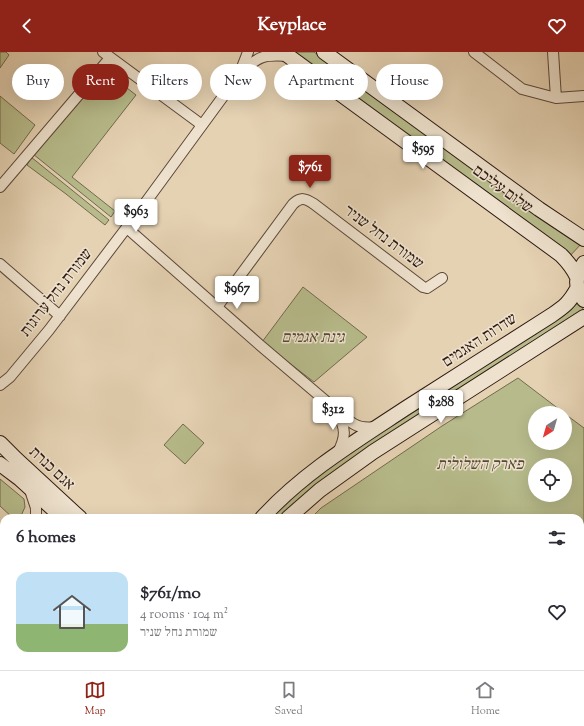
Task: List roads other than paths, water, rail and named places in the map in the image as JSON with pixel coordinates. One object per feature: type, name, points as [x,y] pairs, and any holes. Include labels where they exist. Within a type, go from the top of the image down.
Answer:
[{"type":"street","name":"שמורת נחל ערוגות","points":[[244,64],[248,52]]},
{"type":"street","name":"שלום עליכם","points":[[324,52],[539,209],[584,239]]},
{"type":"street","points":[[474,52],[522,89],[556,98],[584,96]]},
{"type":"street","points":[[553,52],[556,98]]},
{"type":"street","name":"שמורת נחל ערוגות","points":[[251,64],[264,56],[286,54]]},
{"type":"street","name":"שלום עליכם","points":[[286,54],[561,255],[573,268],[579,289]]},
{"type":"street","points":[[0,187],[107,55],[202,125]]},
{"type":"street","name":"שמורת נחל ערוגות","points":[[0,392],[10,377],[60,316],[127,228],[220,100]]},
{"type":"street","name":"שמורת נחל שניר","points":[[217,307],[293,204],[302,198],[314,204],[423,287],[427,288],[442,278]]},
{"type":"street","points":[[127,228],[353,424],[360,427],[377,427]]},
{"type":"street","name":"שדרות האגמים","points":[[266,514],[320,466],[357,440],[566,305],[579,289],[579,270],[584,263]]},
{"type":"street","points":[[0,264],[60,316]]},
{"type":"street","points":[[293,514],[320,490],[373,452],[584,317]]},
{"type":"street","name":"שמורת נחל ערוגות","points":[[0,385],[10,377]]},
{"type":"street","points":[[334,408],[340,418],[344,430],[342,445],[338,454]]},
{"type":"street","name":"אגם כנרת","points":[[0,443],[16,460],[76,514]]},
{"type":"street","name":"אגם כנרת","points":[[0,464],[30,488],[59,514]]},
{"type":"street","points":[[30,488],[36,508],[36,514]]},
{"type":"park label","name":"גינת אגמים","points":[[313,338]]},
{"type":"park label","name":"פארק השלולית","points":[[480,465]]}]
